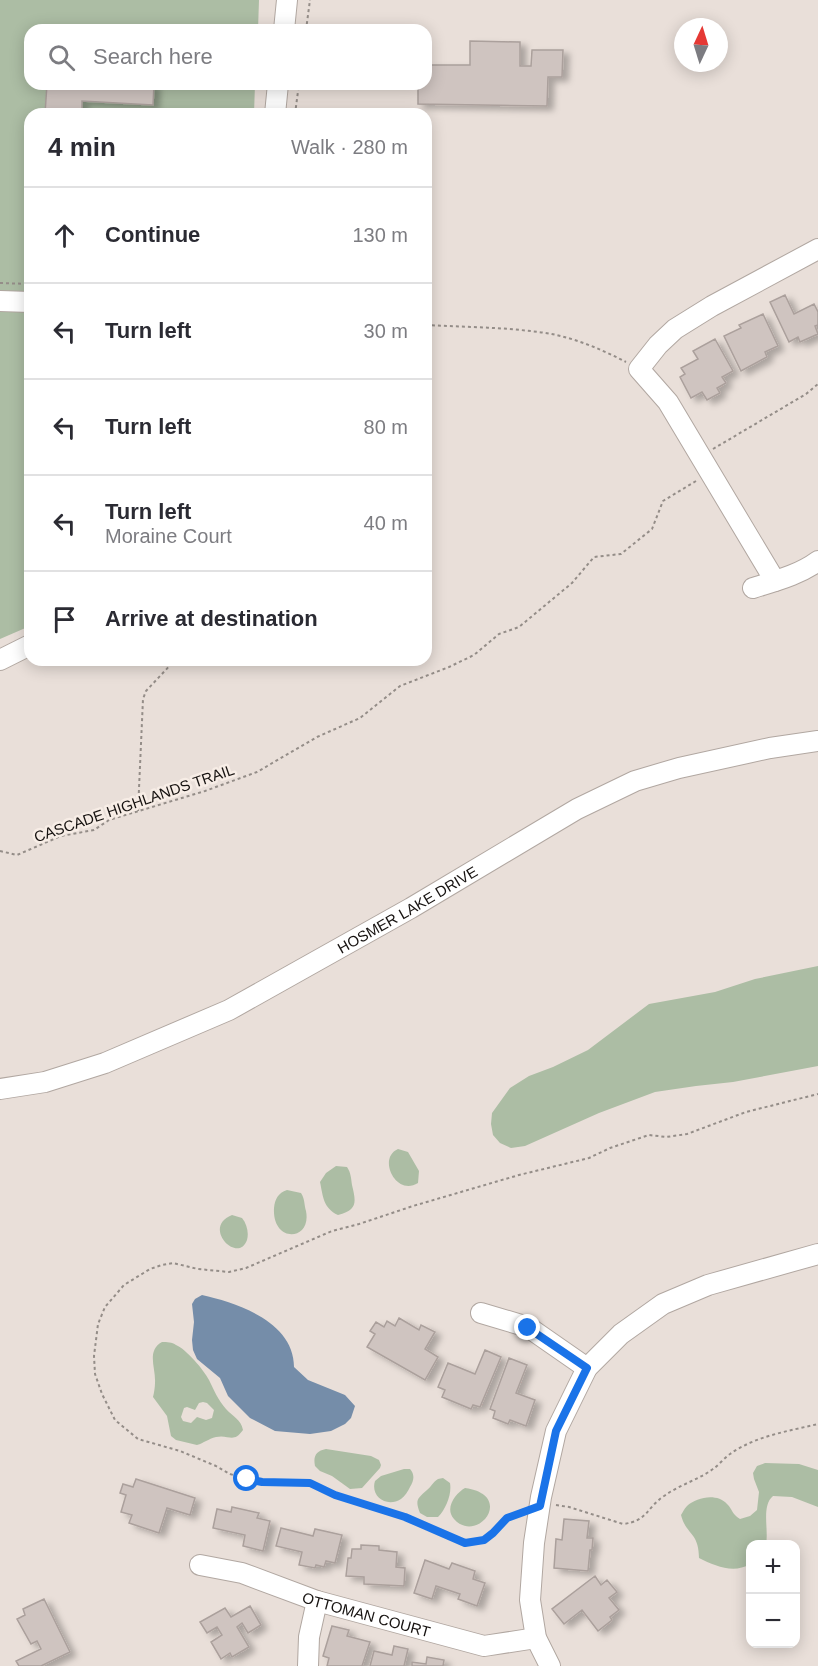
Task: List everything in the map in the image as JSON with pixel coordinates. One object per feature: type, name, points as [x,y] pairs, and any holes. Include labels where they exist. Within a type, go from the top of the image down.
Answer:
[{"type":"street","points":[[285,24],[287,0]]},
{"type":"street","points":[[276,108],[277,90]]},
{"type":"street","points":[[776,581],[668,402],[639,369],[658,345],[675,329],[712,306],[818,249]]},
{"type":"street","points":[[0,301],[24,302]]},
{"type":"street","points":[[753,588],[776,581],[818,561]]},
{"type":"street","points":[[0,660],[24,648]]},
{"type":"street","name":"HOSMER LAKE DRIVE","points":[[0,1089],[45,1082],[105,1063],[230,1010],[411,908],[577,808],[635,781],[679,768],[770,748],[818,741]]},
{"type":"street","points":[[550,1666],[536,1638],[530,1600],[534,1543],[556,1431],[587,1368],[621,1334],[663,1304],[708,1285],[818,1254]]},
{"type":"street","points":[[481,1313],[528,1328],[587,1368]]},
{"type":"street","name":"OTTOMAN COURT","points":[[200,1565],[242,1573],[317,1601],[484,1646],[536,1638]]},
{"type":"street","points":[[308,1666],[309,1637],[317,1601]]},
{"type":"path","points":[[307,24],[310,0]]},
{"type":"path","points":[[296,108],[298,90]]},
{"type":"path","points":[[0,283],[24,284]]},
{"type":"path","points":[[432,325],[539,332],[578,341],[639,369]]},
{"type":"path","name":"CASCADE HIGHLANDS TRAIL","points":[[0,851],[17,855],[61,836],[94,830],[109,820],[205,791],[257,772],[317,737],[360,718],[400,686],[474,655],[499,634],[519,627],[572,582],[594,557],[621,554],[652,529],[663,501],[706,464],[818,384]]},
{"type":"path","points":[[138,811],[142,699],[146,691],[169,666]]},
{"type":"path","points":[[818,1094],[746,1112],[687,1134],[666,1137],[649,1135],[610,1148],[589,1158],[519,1175],[413,1206],[332,1231],[246,1268],[229,1272],[198,1269],[173,1263],[150,1269],[124,1285],[105,1307],[98,1324],[94,1356],[102,1394],[115,1420],[138,1439],[180,1451],[230,1474],[247,1479],[262,1482],[310,1483],[335,1495],[405,1517],[465,1543],[484,1540],[507,1518],[548,1503],[569,1507],[623,1524],[630,1523],[641,1519],[660,1498],[713,1469],[730,1454],[749,1443],[818,1424]]},
{"type":"green space","points":[[0,0],[259,0],[258,24],[24,24],[24,90],[255,90],[254,108],[24,108],[24,629],[0,639]]},
{"type":"green space","points":[[818,966],[818,1066],[733,1082],[655,1092],[599,1113],[525,1146],[511,1148],[500,1143],[493,1135],[492,1113],[510,1088],[529,1076],[588,1050],[649,1004],[715,992],[755,979]]},
{"type":"green space","points":[[398,1149],[408,1152],[419,1171],[418,1183],[410,1186],[403,1185],[392,1175],[389,1160]]},
{"type":"green space","points":[[336,1166],[347,1167],[351,1176],[355,1201],[349,1211],[338,1215],[329,1209],[323,1197],[320,1182],[326,1173]]},
{"type":"green space","points":[[287,1190],[301,1193],[303,1198],[306,1221],[298,1233],[285,1233],[275,1220],[276,1199]]},
{"type":"green space","points":[[232,1215],[242,1218],[248,1232],[247,1240],[242,1247],[230,1246],[221,1235],[220,1227],[223,1221]]},
{"type":"green space","points":[[162,1342],[173,1343],[194,1360],[207,1376],[223,1406],[240,1423],[243,1430],[240,1434],[233,1438],[216,1437],[197,1445],[176,1440],[171,1436],[167,1416],[153,1397],[155,1377],[153,1355],[157,1346]],"holes":[[[199,1403],[207,1403],[214,1410],[212,1418],[206,1420],[197,1417],[191,1423],[183,1421],[181,1417],[184,1408],[195,1410]]]},
{"type":"green space","points":[[326,1449],[371,1456],[379,1460],[381,1465],[362,1488],[350,1489],[315,1466],[316,1454]]},
{"type":"green space","points":[[765,1463],[799,1464],[818,1470],[818,1507],[792,1497],[773,1496],[769,1500],[766,1512],[767,1540],[746,1540],[746,1566],[731,1569],[699,1558],[695,1538],[683,1522],[681,1515],[685,1508],[696,1500],[713,1497],[723,1501],[740,1519],[750,1516],[757,1510],[759,1492],[753,1473],[757,1466]]},
{"type":"green space","points":[[410,1469],[413,1478],[401,1499],[390,1502],[377,1496],[375,1481],[381,1476]]},
{"type":"green space","points":[[443,1478],[450,1483],[448,1501],[438,1517],[427,1517],[420,1513],[418,1500],[436,1480]]},
{"type":"green space","points":[[465,1488],[480,1492],[488,1499],[490,1508],[487,1516],[473,1526],[463,1525],[451,1515],[452,1501]]},
{"type":"water","points":[[202,1295],[232,1303],[262,1317],[285,1338],[292,1351],[294,1367],[308,1380],[345,1395],[355,1406],[351,1418],[331,1431],[310,1434],[275,1431],[250,1418],[228,1396],[220,1378],[197,1359],[193,1350],[192,1304]]},
{"type":"building","points":[[470,41],[520,42],[520,66],[531,66],[532,50],[563,50],[562,77],[548,77],[547,106],[418,104],[418,90],[432,90],[432,65],[470,65]]},
{"type":"building","points":[[47,90],[154,90],[153,105],[82,101],[82,108],[45,108]]},
{"type":"building","points":[[785,295],[794,314],[814,304],[818,312],[818,325],[815,326],[818,334],[800,342],[798,337],[789,342],[770,302]]},
{"type":"building","points":[[763,314],[778,346],[765,352],[767,357],[741,371],[724,336],[741,328],[739,325]]},
{"type":"building","points":[[715,339],[733,371],[722,377],[726,383],[717,388],[720,393],[707,400],[702,392],[691,398],[680,377],[685,374],[681,368],[698,359],[693,351]]},
{"type":"building","points":[[399,1318],[419,1330],[421,1325],[435,1332],[425,1349],[438,1357],[425,1380],[367,1347],[375,1334],[370,1331],[376,1322],[384,1327],[387,1321],[395,1326]]},
{"type":"building","points":[[485,1350],[501,1357],[480,1407],[473,1405],[471,1409],[442,1397],[445,1390],[438,1387],[448,1363],[475,1374]]},
{"type":"building","points":[[509,1358],[527,1365],[516,1393],[535,1400],[526,1426],[510,1420],[508,1424],[493,1418],[495,1411],[490,1409]]},
{"type":"building","points":[[136,1479],[195,1498],[190,1515],[167,1508],[159,1533],[129,1523],[132,1515],[121,1512],[126,1495],[120,1493],[123,1484],[133,1487]]},
{"type":"building","points":[[232,1507],[259,1513],[257,1518],[270,1521],[263,1551],[243,1546],[245,1535],[213,1528],[217,1509],[231,1512]]},
{"type":"building","points":[[564,1519],[589,1521],[587,1538],[593,1538],[588,1571],[554,1568],[556,1539],[562,1540]]},
{"type":"building","points":[[281,1528],[313,1536],[315,1529],[342,1535],[335,1563],[326,1561],[324,1567],[316,1565],[315,1568],[299,1565],[302,1552],[276,1546]]},
{"type":"building","points":[[361,1545],[379,1546],[379,1550],[397,1552],[396,1567],[405,1568],[404,1586],[364,1584],[364,1577],[346,1576],[348,1558],[351,1558],[352,1549],[361,1549]]},
{"type":"building","points":[[425,1560],[449,1569],[452,1563],[475,1571],[473,1579],[485,1583],[477,1606],[458,1599],[460,1594],[436,1586],[432,1599],[414,1593]]},
{"type":"building","points":[[595,1576],[601,1585],[607,1580],[617,1592],[609,1598],[619,1610],[610,1617],[612,1620],[598,1631],[582,1610],[564,1624],[552,1609]]},
{"type":"building","points":[[44,1599],[70,1652],[41,1666],[19,1666],[16,1661],[41,1649],[37,1641],[31,1644],[17,1619],[25,1615],[23,1609]]},
{"type":"building","points":[[250,1606],[261,1625],[248,1633],[242,1623],[237,1627],[249,1647],[232,1657],[230,1653],[221,1659],[211,1642],[222,1635],[217,1627],[207,1633],[200,1622],[225,1608],[231,1617]]},
{"type":"building","points":[[332,1626],[349,1630],[347,1636],[370,1642],[362,1666],[327,1666],[329,1658],[323,1656]]},
{"type":"building","points":[[394,1646],[408,1649],[404,1666],[370,1666],[374,1651],[392,1655]]},
{"type":"building","points":[[427,1657],[444,1660],[443,1666],[412,1666],[412,1662],[426,1664]]},
{"type":"route","points":[[247,1479],[262,1482],[310,1483],[335,1495],[405,1517],[465,1543],[484,1540],[507,1518],[540,1506],[556,1431],[587,1368],[528,1328]]}]
